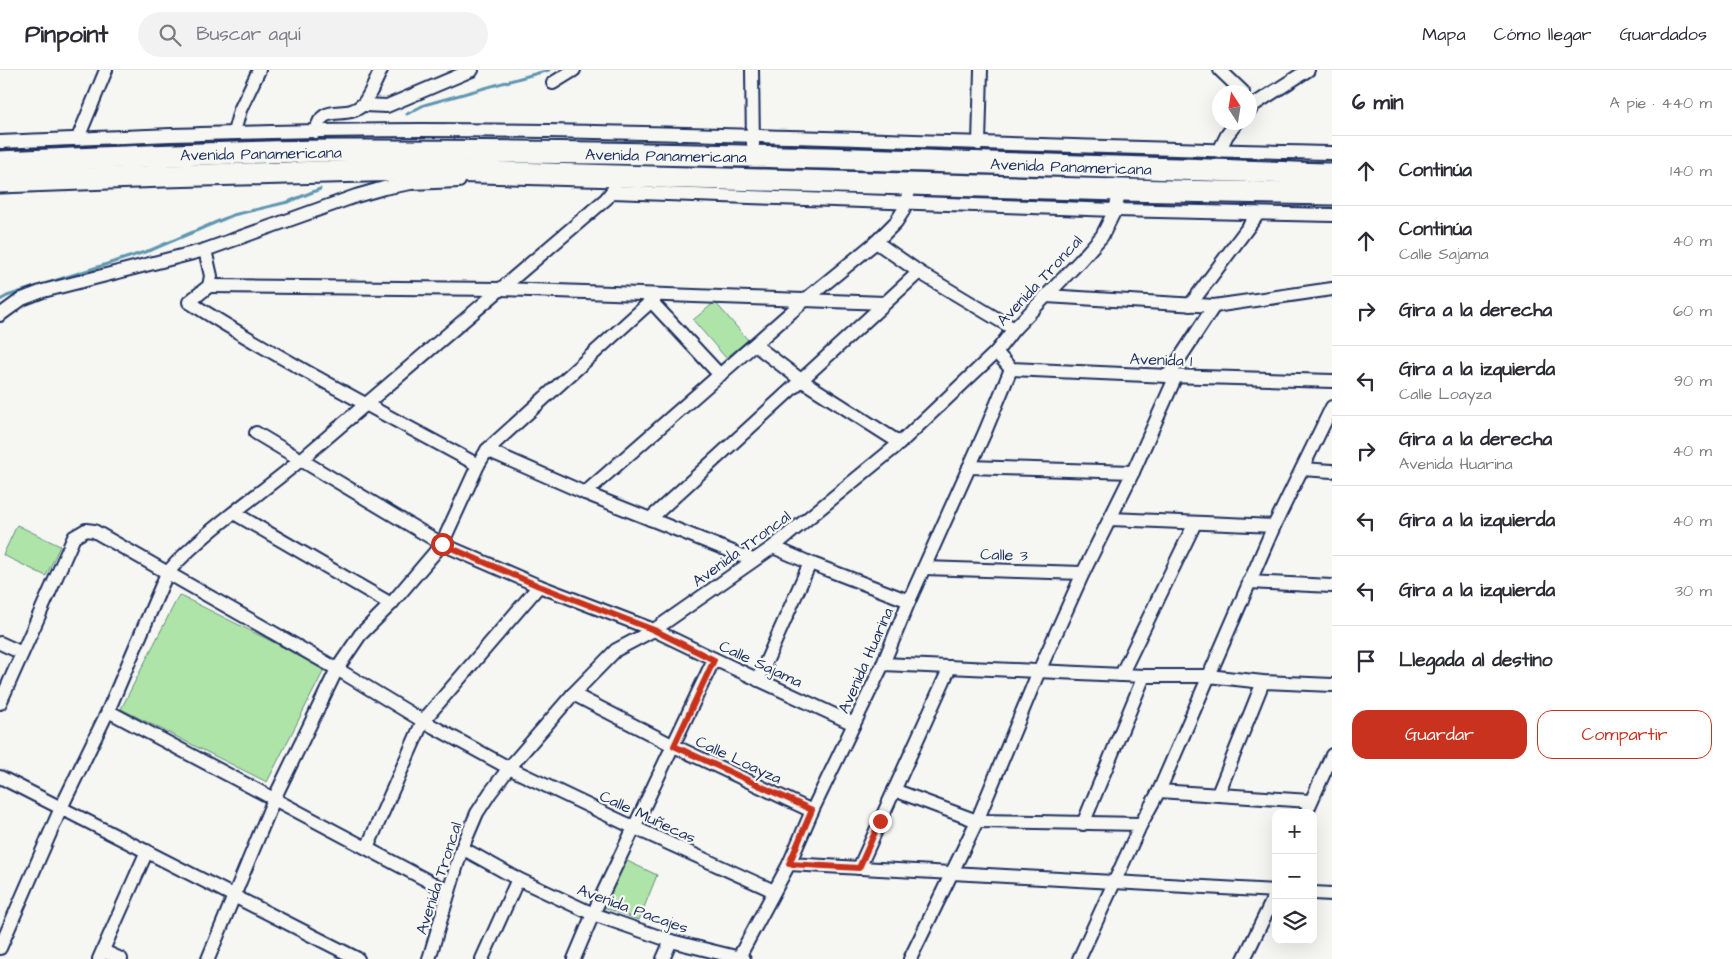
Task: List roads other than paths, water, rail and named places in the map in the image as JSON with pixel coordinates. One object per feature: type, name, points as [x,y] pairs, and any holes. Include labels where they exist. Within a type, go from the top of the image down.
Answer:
[{"type":"highway","name":"Avenida Panamericana","points":[[0,162],[338,150],[752,157],[1332,174]]},
{"type":"highway","name":"Avenida Panamericana","points":[[0,182],[407,170],[492,173],[613,184],[1118,200],[1332,194]]},
{"type":"street","points":[[78,138],[106,70]]},
{"type":"street","points":[[234,132],[240,110],[259,70]]},
{"type":"street","points":[[363,105],[382,70]]},
{"type":"street","points":[[316,132],[317,124],[321,118],[330,113],[353,110],[363,105],[387,106],[472,70]]},
{"type":"street","points":[[553,83],[574,70]]},
{"type":"street","points":[[752,70],[754,136],[752,157]]},
{"type":"street","points":[[979,144],[981,70]]},
{"type":"street","points":[[1220,70],[1236,85]]},
{"type":"street","points":[[1257,100],[1308,70]]},
{"type":"street","name":"Avenida Panamericana","points":[[0,142],[234,132],[419,130],[754,136],[1332,154]]},
{"type":"street","points":[[1219,151],[1231,130]]},
{"type":"street","name":"Avenida Panamericana","points":[[0,316],[22,299],[43,291],[204,250],[356,196],[411,183],[470,180],[492,173]]},
{"type":"street","points":[[0,948],[61,808],[108,711],[167,573],[190,549],[301,459],[606,200],[613,184]]},
{"type":"street","points":[[585,493],[805,300],[876,242],[896,222],[903,211],[909,193]]},
{"type":"street","points":[[1118,200],[1258,214],[1332,215]]},
{"type":"street","name":"Avenida Troncal","points":[[429,959],[462,848],[477,813],[510,768],[573,694],[616,650],[654,630],[773,547],[900,443],[996,352],[1014,329],[1102,236],[1118,200]]},
{"type":"street","points":[[1190,305],[1258,214]]},
{"type":"street","points":[[876,242],[920,272],[1014,329]]},
{"type":"street","points":[[204,250],[211,276],[209,286]]},
{"type":"street","points":[[650,519],[920,272]]},
{"type":"street","points":[[478,465],[365,404],[188,302],[209,286],[501,289],[654,298],[885,303]]},
{"type":"street","points":[[1046,296],[1214,306],[1332,289]]},
{"type":"street","points":[[654,298],[720,375]]},
{"type":"street","points":[[208,959],[236,896],[274,799],[337,669],[360,635],[391,604],[442,544],[478,465],[487,450],[654,298]]},
{"type":"street","points":[[910,959],[977,822],[1039,671],[1083,573],[1133,472],[1172,376],[1214,306]]},
{"type":"street","points":[[755,345],[801,380],[900,443]]},
{"type":"street","points":[[996,352],[1011,369]]},
{"type":"street","name":"Avenida 1","points":[[1011,369],[1332,381]]},
{"type":"street","name":"Avenida Huarina","points":[[738,959],[789,864],[812,810],[883,664],[909,600],[986,432],[1011,369]]},
{"type":"street","points":[[1080,959],[1140,824],[1159,791],[1274,526],[1332,406]]},
{"type":"street","name":"Calle Sajama","points":[[256,433],[442,544],[539,586],[654,630],[714,660],[854,724]]},
{"type":"street","points":[[487,450],[585,493],[753,560]]},
{"type":"street","points":[[969,467],[1133,472]]},
{"type":"street","points":[[1302,469],[1332,471]]},
{"type":"street","points":[[234,513],[391,604]]},
{"type":"street","points":[[1111,519],[1274,526]]},
{"type":"street","points":[[1121,675],[1195,522]]},
{"type":"street","name":"Calle Muñecas","points":[[22,653],[74,537],[86,530],[94,531],[337,669],[423,721],[510,768],[635,828],[774,891]]},
{"type":"street","points":[[773,547],[909,600]]},
{"type":"street","points":[[758,680],[810,563]]},
{"type":"street","name":"Calle 3","points":[[924,568],[1083,573]]},
{"type":"street","points":[[1249,582],[1332,586]]},
{"type":"street","points":[[367,848],[423,721],[539,586]]},
{"type":"street","points":[[0,643],[22,653],[0,703]]},
{"type":"street","points":[[574,959],[593,914],[714,660]]},
{"type":"street","points":[[883,664],[1144,676],[1208,676],[1263,682],[1332,685]]},
{"type":"street","points":[[859,868],[950,667]]},
{"type":"street","points":[[1083,824],[1144,676]]},
{"type":"street","points":[[1218,794],[1263,682]]},
{"type":"street","name":"Calle Loayza","points":[[573,694],[674,746],[812,810]]},
{"type":"street","points":[[108,711],[449,892]]},
{"type":"street","points":[[1159,791],[1218,794],[1308,807],[1332,755]]},
{"type":"street","points":[[0,777],[358,959]]},
{"type":"street","points":[[894,790],[977,822],[1140,824]]},
{"type":"street","name":"Avenida Pacajes","points":[[462,848],[518,879],[593,914],[672,941],[744,959]]},
{"type":"street","points":[[121,959],[101,955],[147,851]]},
{"type":"street","points":[[789,864],[1272,892]]},
{"type":"street","points":[[482,959],[518,879]]},
{"type":"street","points":[[1317,893],[1332,894]]},
{"type":"street","points":[[1244,959],[1273,899]]},
{"type":"street","points":[[663,959],[672,941]]},
{"type":"waterway","points":[[407,114],[424,105],[549,70]]},
{"type":"waterway","points":[[0,300],[7,296],[151,250],[233,215],[288,202],[320,189]]}]
